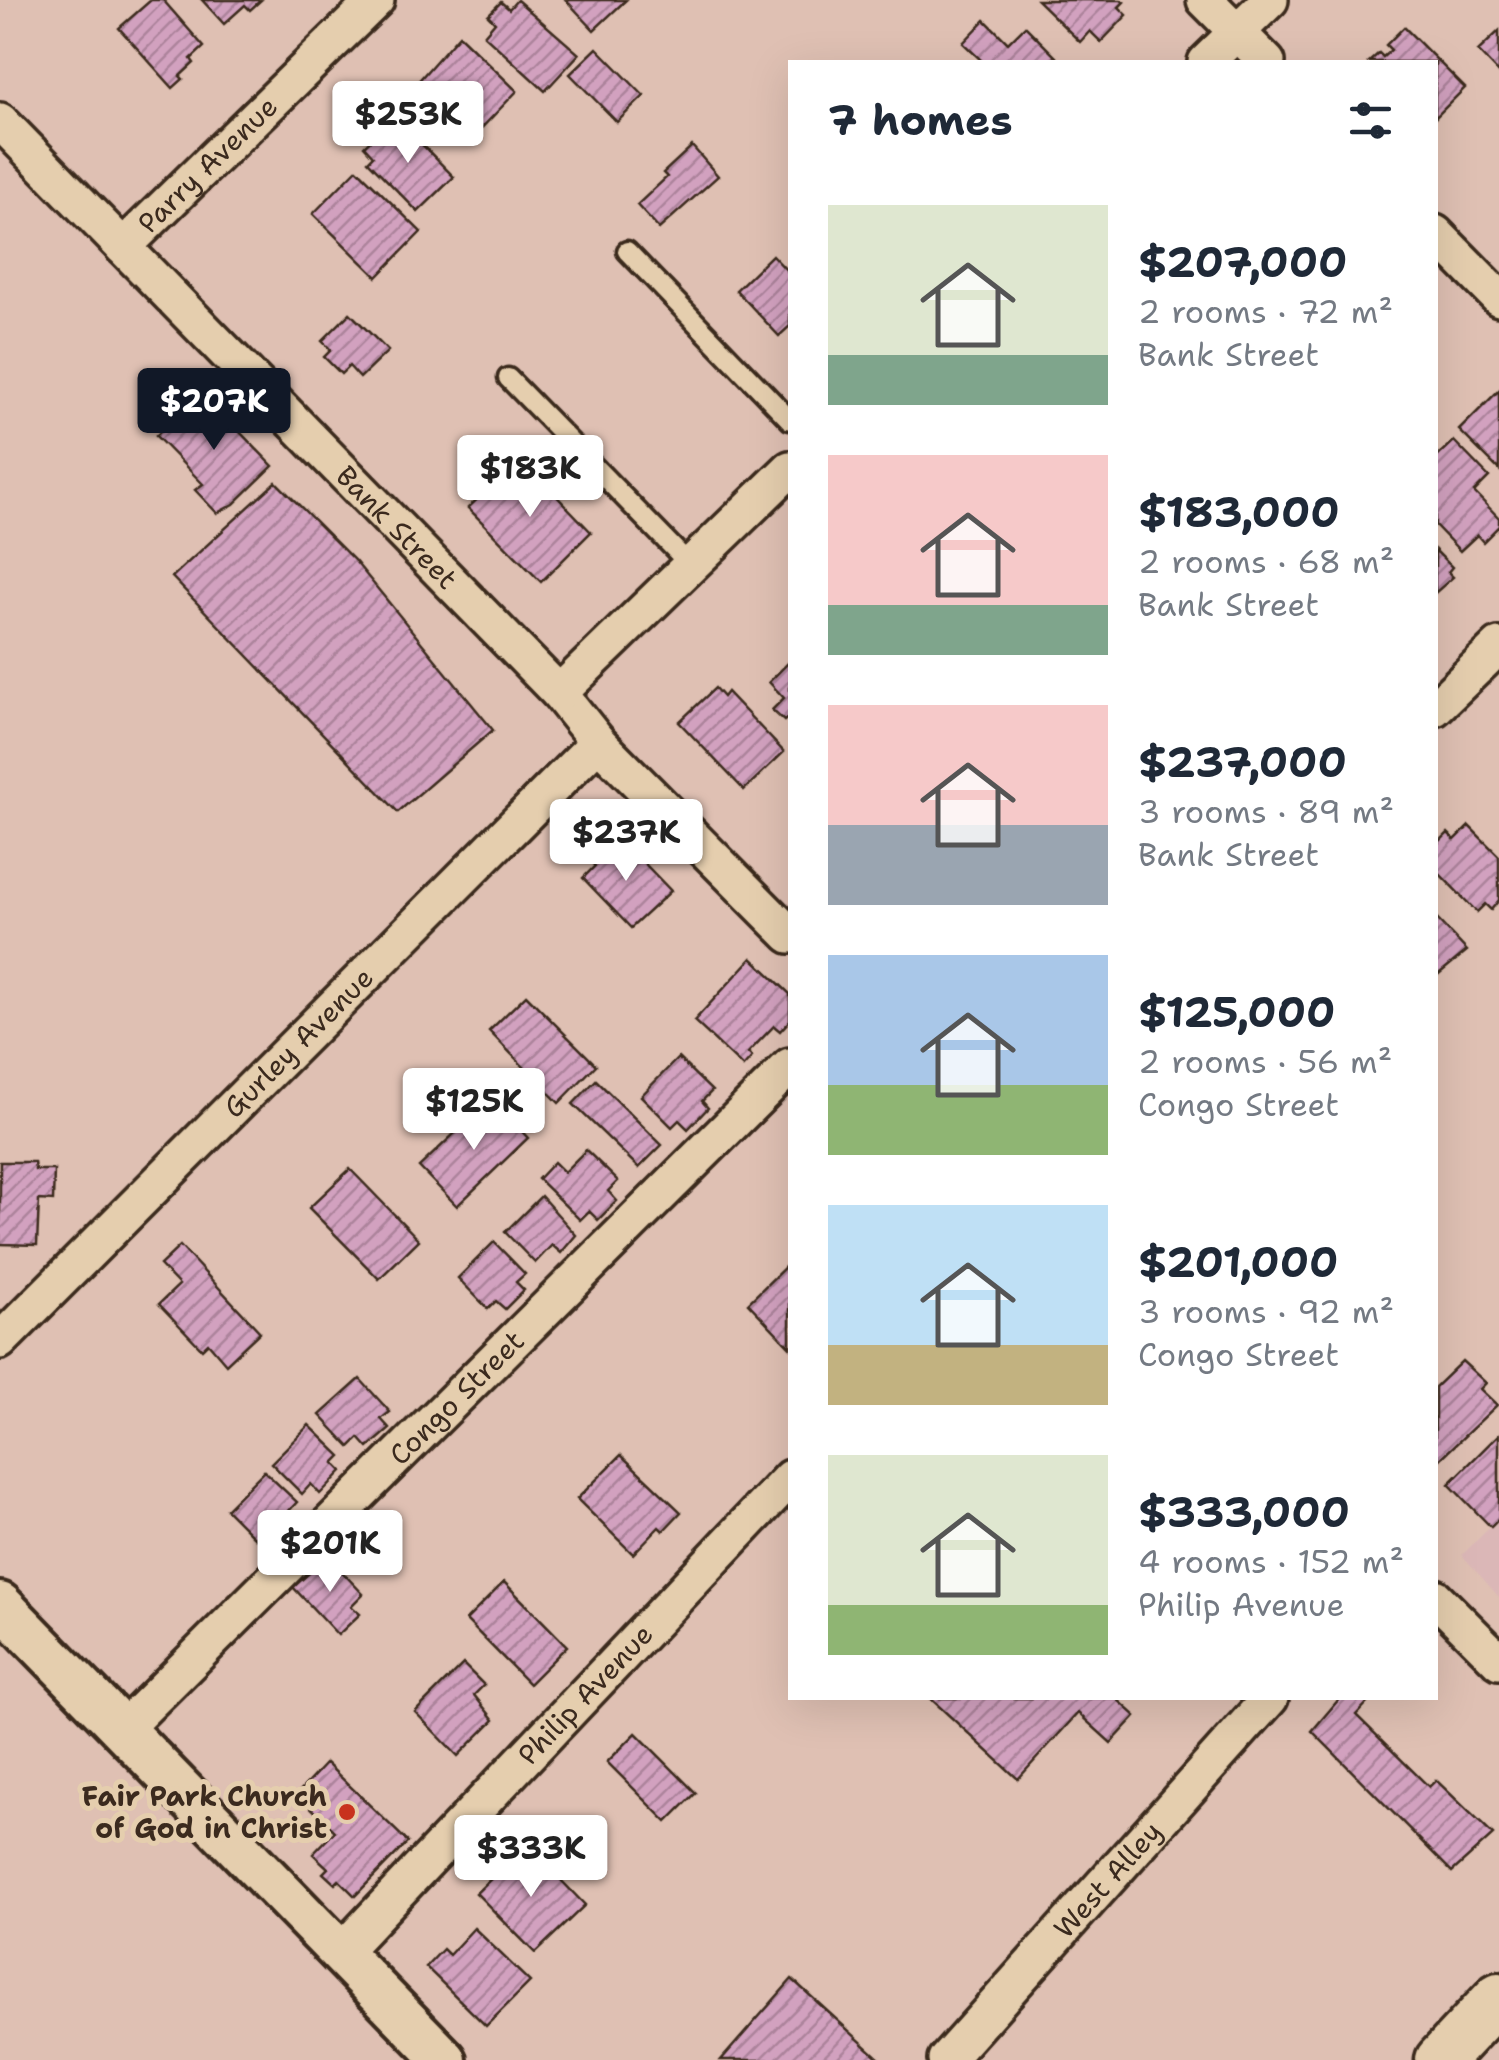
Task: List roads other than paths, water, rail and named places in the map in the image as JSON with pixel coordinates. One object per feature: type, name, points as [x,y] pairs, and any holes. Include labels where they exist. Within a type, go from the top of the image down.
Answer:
[{"type":"main road","points":[[1440,2060],[1499,1997]]},
{"type":"street","name":"Parry Avenue","points":[[122,247],[376,0]]},
{"type":"street","points":[[1205,0],[1265,60]]},
{"type":"street","points":[[1208,60],[1270,0]]},
{"type":"street","name":"Bank Street","points":[[0,122],[559,694],[598,742],[788,933]]},
{"type":"street","points":[[1438,236],[1499,298]]},
{"type":"street","points":[[559,694],[788,471]]},
{"type":"street","points":[[1438,705],[1499,646]]},
{"type":"street","name":"Gurley Avenue","points":[[0,1341],[598,742]]},
{"type":"street","name":"Congo Street","points":[[123,1729],[788,1068]]},
{"type":"street","name":"Philip Avenue","points":[[339,1954],[788,1480]]},
{"type":"street","points":[[1438,1600],[1499,1661]]},
{"type":"street","points":[[1,1609],[445,2060]]},
{"type":"street","name":"West Alley","points":[[946,2060],[1268,1700]]},
{"type":"lane","points":[[626,251],[788,418]]},
{"type":"lane","points":[[508,378],[690,566]]},
{"type":"place","name":"Fair Park Church of God in Christ","points":[[347,1812]]}]
